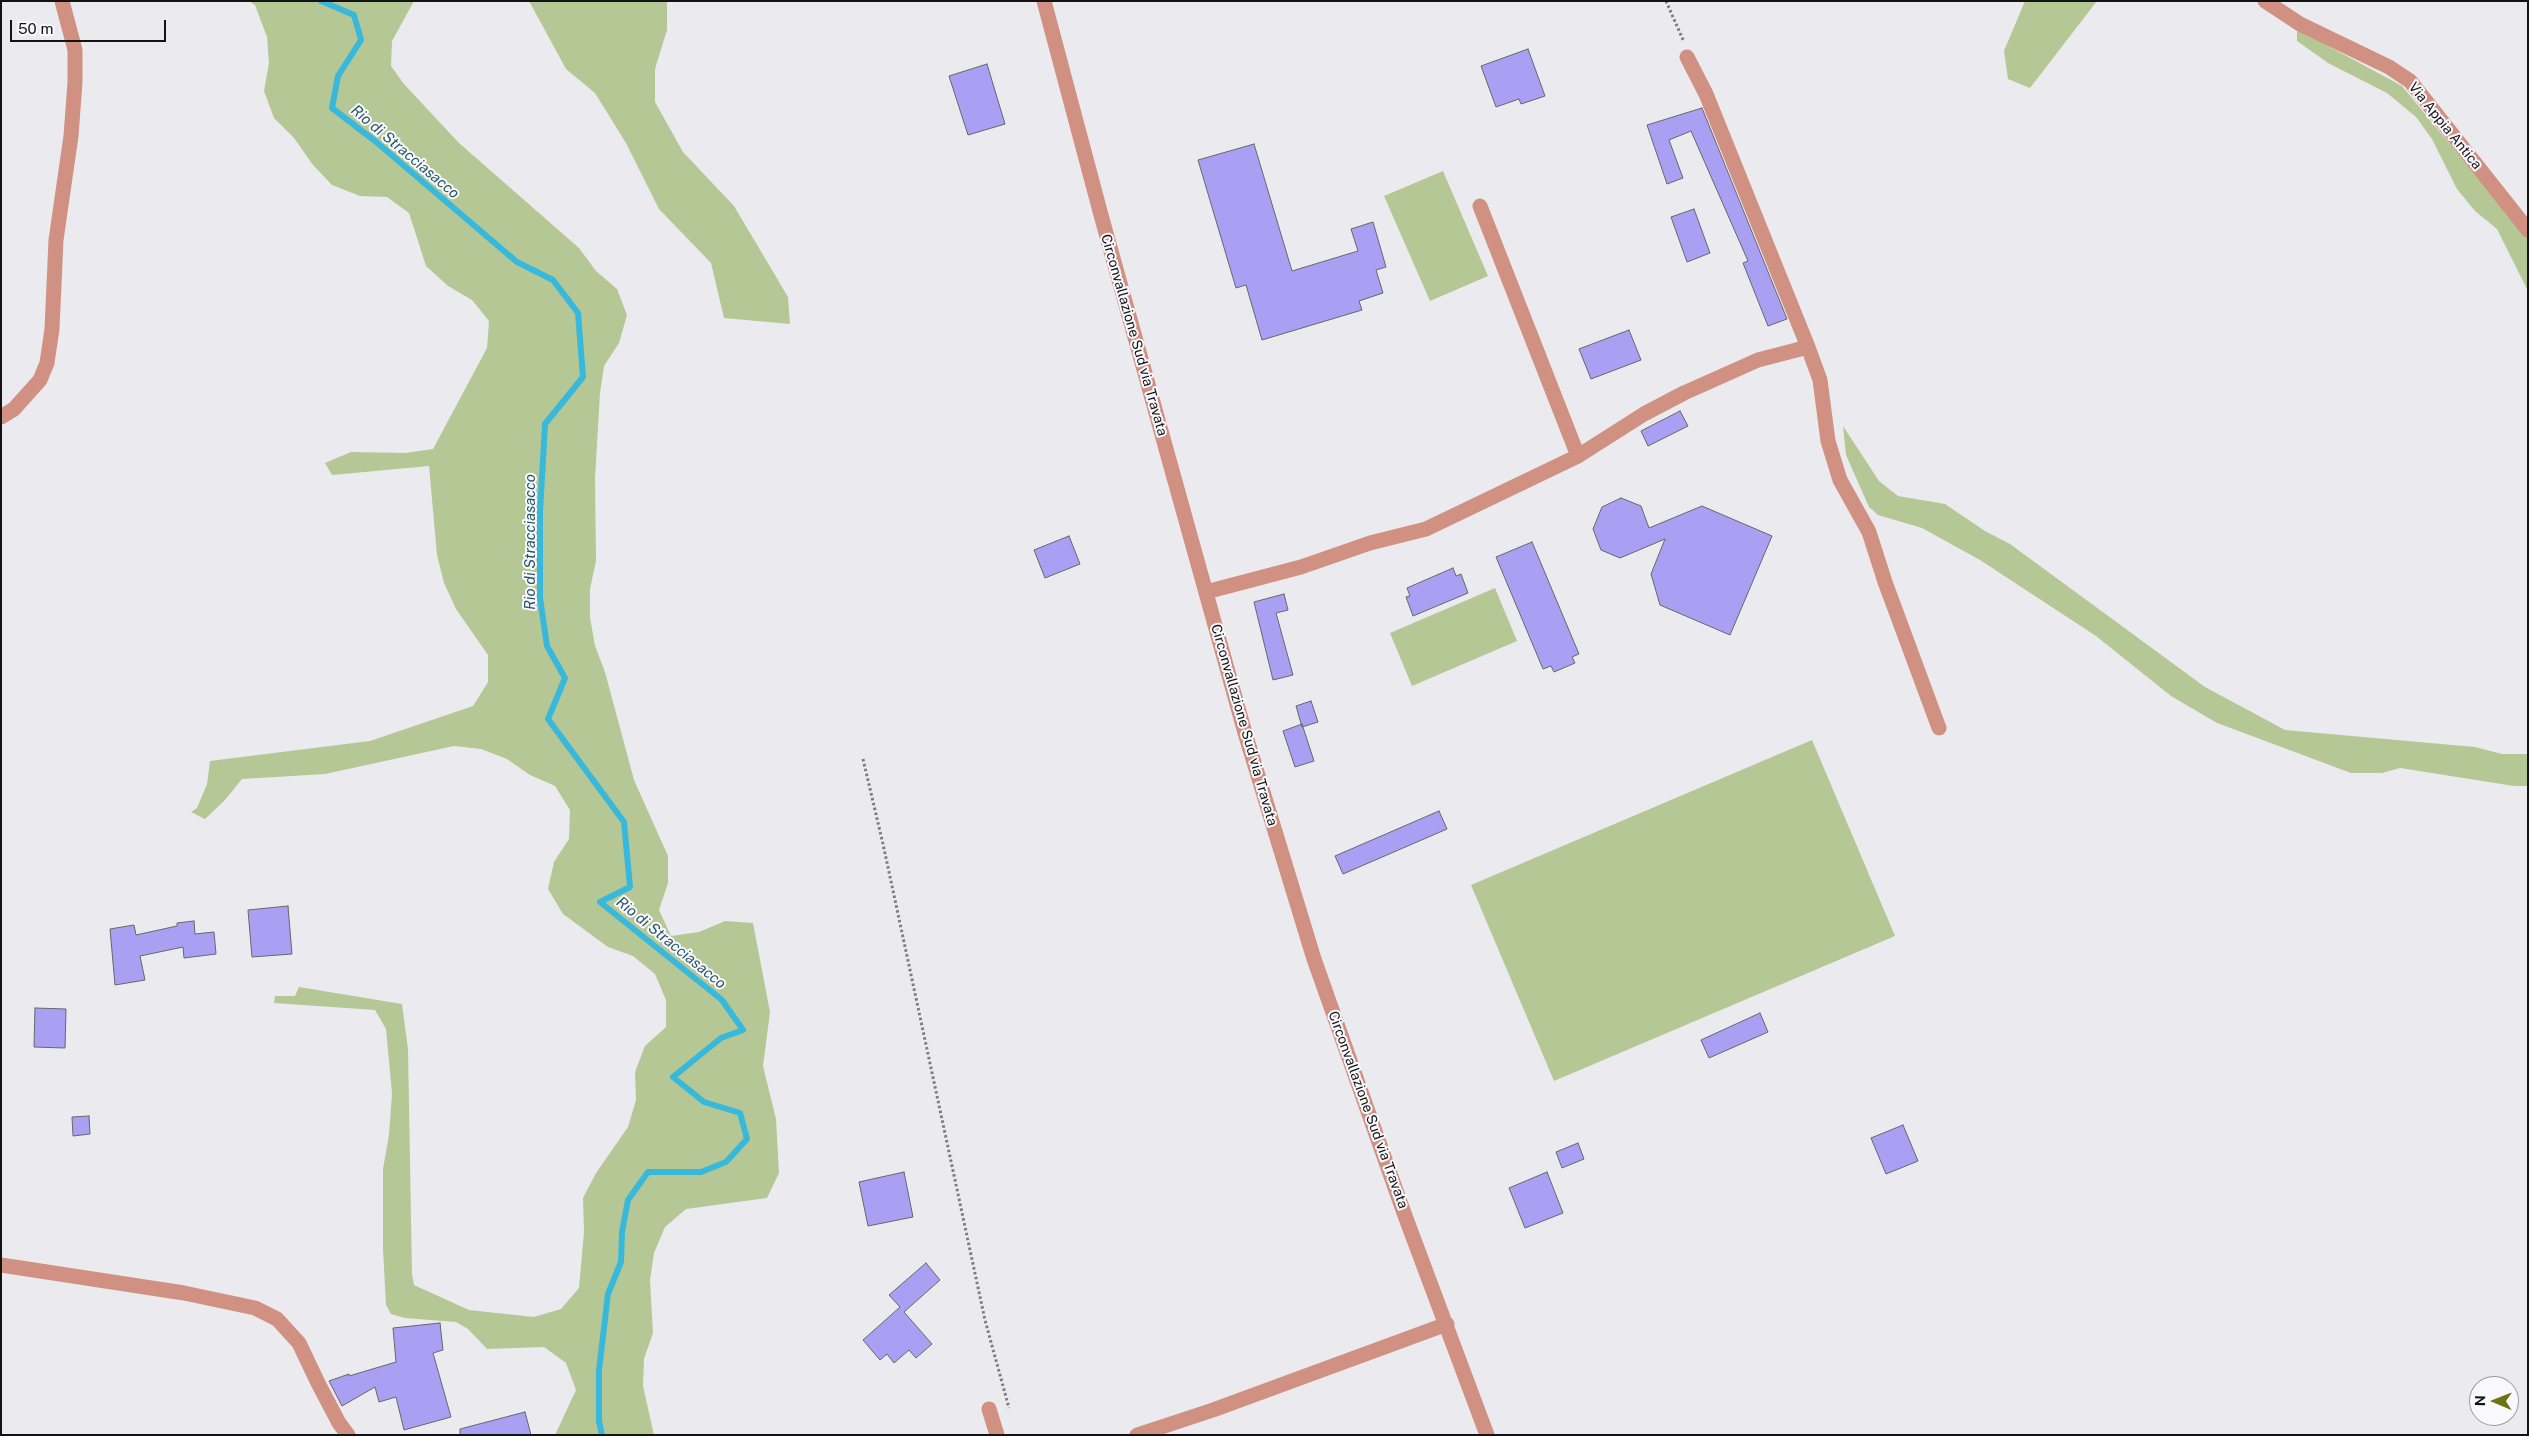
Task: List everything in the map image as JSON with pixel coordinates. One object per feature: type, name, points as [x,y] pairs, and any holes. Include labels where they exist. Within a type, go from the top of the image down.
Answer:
[{"type":"street","points":[[1,417],[14,409],[40,380],[46,363],[52,329],[56,240],[71,136],[75,82],[75,50],[62,1]]},
{"type":"street","name":"Circonvallazione Sud via Travata","points":[[1044,1],[1098,206],[1245,733],[1314,959],[1487,1435]]},
{"type":"street","name":"Via Appia Antica","points":[[2265,1],[2300,24],[2390,67],[2410,81],[2528,230]]},
{"type":"street","points":[[1687,57],[1706,94],[1808,347],[1820,380],[1828,441],[1840,480],[1869,532],[1885,582],[1939,728]]},
{"type":"street","points":[[1480,206],[1578,456]]},
{"type":"street","points":[[1206,592],[1301,567],[1370,543],[1426,529],[1578,456],[1644,414],[1684,393],[1758,360],[1808,347]]},
{"type":"street","points":[[1,1266],[184,1293],[255,1308],[277,1319],[299,1343],[335,1415],[348,1435]]},
{"type":"street","points":[[1138,1435],[1213,1410],[1446,1324]]},
{"type":"street","points":[[989,1409],[997,1435]]},
{"type":"path","points":[[1666,1],[1683,40],[1687,57]]},
{"type":"path","points":[[863,759],[886,854],[985,1320],[1012,1416]]},
{"type":"green space","points":[[249,1],[414,1],[392,41],[391,66],[404,84],[459,143],[579,248],[596,271],[617,289],[627,315],[619,343],[604,366],[600,393],[595,478],[596,561],[590,589],[590,617],[595,646],[605,672],[634,780],[668,856],[668,883],[659,910],[671,936],[699,932],[725,921],[753,923],[770,1012],[763,1066],[776,1119],[779,1173],[767,1198],[686,1209],[665,1227],[654,1253],[650,1280],[653,1333],[644,1359],[643,1386],[654,1435],[555,1435],[576,1390],[566,1363],[544,1347],[487,1349],[468,1329],[456,1322],[405,1318],[391,1314],[386,1305],[383,1250],[383,1169],[389,1135],[392,1093],[386,1029],[375,1010],[274,1003],[275,996],[295,996],[299,987],[402,1004],[408,1049],[412,1274],[414,1285],[469,1310],[534,1317],[561,1309],[579,1288],[584,1232],[583,1198],[596,1173],[628,1127],[636,1100],[635,1072],[645,1046],[666,1027],[666,1000],[655,974],[633,956],[608,947],[563,914],[548,889],[554,862],[569,839],[570,810],[555,786],[530,775],[507,759],[481,749],[454,746],[325,774],[242,779],[225,800],[205,819],[191,812],[197,808],[207,784],[210,761],[370,741],[473,706],[488,682],[488,655],[456,609],[444,583],[437,555],[429,466],[332,475],[325,463],[351,452],[405,453],[433,449],[487,348],[489,321],[472,300],[448,286],[426,266],[409,213],[387,197],[360,196],[332,185],[313,165],[294,138],[274,118],[264,91],[269,63],[267,37],[255,5]]},
{"type":"green space","points":[[529,1],[667,1],[667,30],[655,69],[655,102],[683,152],[734,206],[788,297],[790,324],[724,318],[711,263],[659,209],[626,143],[595,93],[566,69]]},
{"type":"green space","points":[[2025,1],[2097,1],[2030,88],[2008,79],[2004,51]]},
{"type":"green space","points":[[2297,29],[2402,86],[2528,239],[2528,291],[2497,229],[2475,211],[2457,189],[2432,139],[2416,117],[2387,93],[2328,63],[2297,41]]},
{"type":"green space","points":[[1443,171],[1488,276],[1430,301],[1384,196]]},
{"type":"green space","points":[[1843,426],[1879,481],[1898,496],[1945,504],[1985,531],[2010,544],[2205,687],[2285,730],[2475,747],[2502,754],[2528,754],[2528,786],[2514,786],[2400,768],[2382,773],[2351,773],[2217,723],[2171,696],[2096,636],[1980,560],[1922,528],[1878,515],[1869,507],[1846,455]]},
{"type":"green space","points":[[1495,588],[1517,641],[1412,686],[1390,633]]},
{"type":"green space","points":[[1812,740],[1895,936],[1554,1081],[1471,885]]},
{"type":"building","points":[[1528,49],[1545,96],[1521,104],[1519,99],[1496,107],[1481,66]]},
{"type":"building","points":[[987,64],[1005,124],[968,135],[949,76]]},
{"type":"building","points":[[1702,108],[1787,319],[1768,326],[1743,263],[1748,261],[1691,131],[1669,140],[1683,178],[1667,184],[1647,125]]},
{"type":"building","points":[[1254,144],[1292,271],[1358,251],[1351,229],[1373,222],[1386,267],[1376,270],[1383,293],[1359,301],[1362,310],[1262,340],[1246,285],[1236,288],[1198,160]]},
{"type":"building","points":[[1694,209],[1710,253],[1687,262],[1671,217]]},
{"type":"building","points":[[1629,330],[1641,360],[1591,379],[1579,349]]},
{"type":"building","points":[[1680,411],[1688,426],[1648,446],[1641,431]]},
{"type":"building","points":[[1621,498],[1641,506],[1649,528],[1702,506],[1772,536],[1730,635],[1660,605],[1651,574],[1665,539],[1620,558],[1601,550],[1593,529],[1602,507]]},
{"type":"building","points":[[1069,536],[1080,564],[1045,578],[1034,550]]},
{"type":"building","points":[[1532,542],[1579,654],[1572,657],[1575,663],[1554,672],[1551,666],[1543,669],[1496,557]]},
{"type":"building","points":[[1453,568],[1456,576],[1461,574],[1468,593],[1413,616],[1406,597],[1410,596],[1407,588]]},
{"type":"building","points":[[1284,594],[1288,610],[1276,613],[1293,675],[1273,680],[1254,602]]},
{"type":"building","points":[[1311,701],[1318,722],[1302,727],[1296,706]]},
{"type":"building","points":[[1302,724],[1314,761],[1295,767],[1283,731]]},
{"type":"building","points":[[1439,811],[1447,829],[1343,874],[1335,856]]},
{"type":"building","points":[[288,906],[292,954],[252,957],[248,910]]},
{"type":"building","points":[[194,921],[195,934],[214,932],[216,954],[184,958],[183,947],[140,956],[145,980],[115,985],[110,929],[134,925],[136,935],[177,926],[177,923]]},
{"type":"building","points":[[35,1008],[66,1009],[65,1048],[34,1047]]},
{"type":"building","points":[[1760,1013],[1768,1032],[1709,1058],[1701,1040]]},
{"type":"building","points":[[89,1116],[90,1134],[73,1136],[72,1117]]},
{"type":"building","points":[[1903,1125],[1918,1161],[1886,1174],[1871,1138]]},
{"type":"building","points":[[1578,1143],[1584,1159],[1562,1168],[1556,1152]]},
{"type":"building","points":[[904,1172],[913,1217],[868,1226],[859,1182]]},
{"type":"building","points":[[1547,1172],[1563,1213],[1525,1228],[1509,1188]]},
{"type":"building","points":[[926,1263],[940,1280],[904,1312],[932,1344],[916,1358],[909,1350],[894,1363],[887,1354],[880,1360],[863,1340],[900,1307],[889,1295]]},
{"type":"building","points":[[440,1323],[443,1350],[433,1353],[451,1417],[404,1430],[396,1397],[379,1402],[375,1387],[342,1406],[329,1381],[396,1362],[393,1328]]},
{"type":"building","points":[[525,1412],[531,1435],[460,1435],[460,1429]]},
{"type":"waterway","name":"Rio di Stracciasacco","points":[[321,1],[354,15],[361,40],[338,76],[332,108],[375,141],[517,262],[553,280],[578,313],[583,377],[545,424],[540,512],[540,598],[547,646],[565,678],[548,719],[624,822],[630,887],[600,902],[722,1000],[743,1030],[721,1038],[673,1077],[704,1102],[740,1113],[747,1139],[726,1162],[701,1172],[648,1172],[628,1200],[622,1232],[621,1262],[608,1294],[599,1370],[599,1421],[602,1435]]}]
